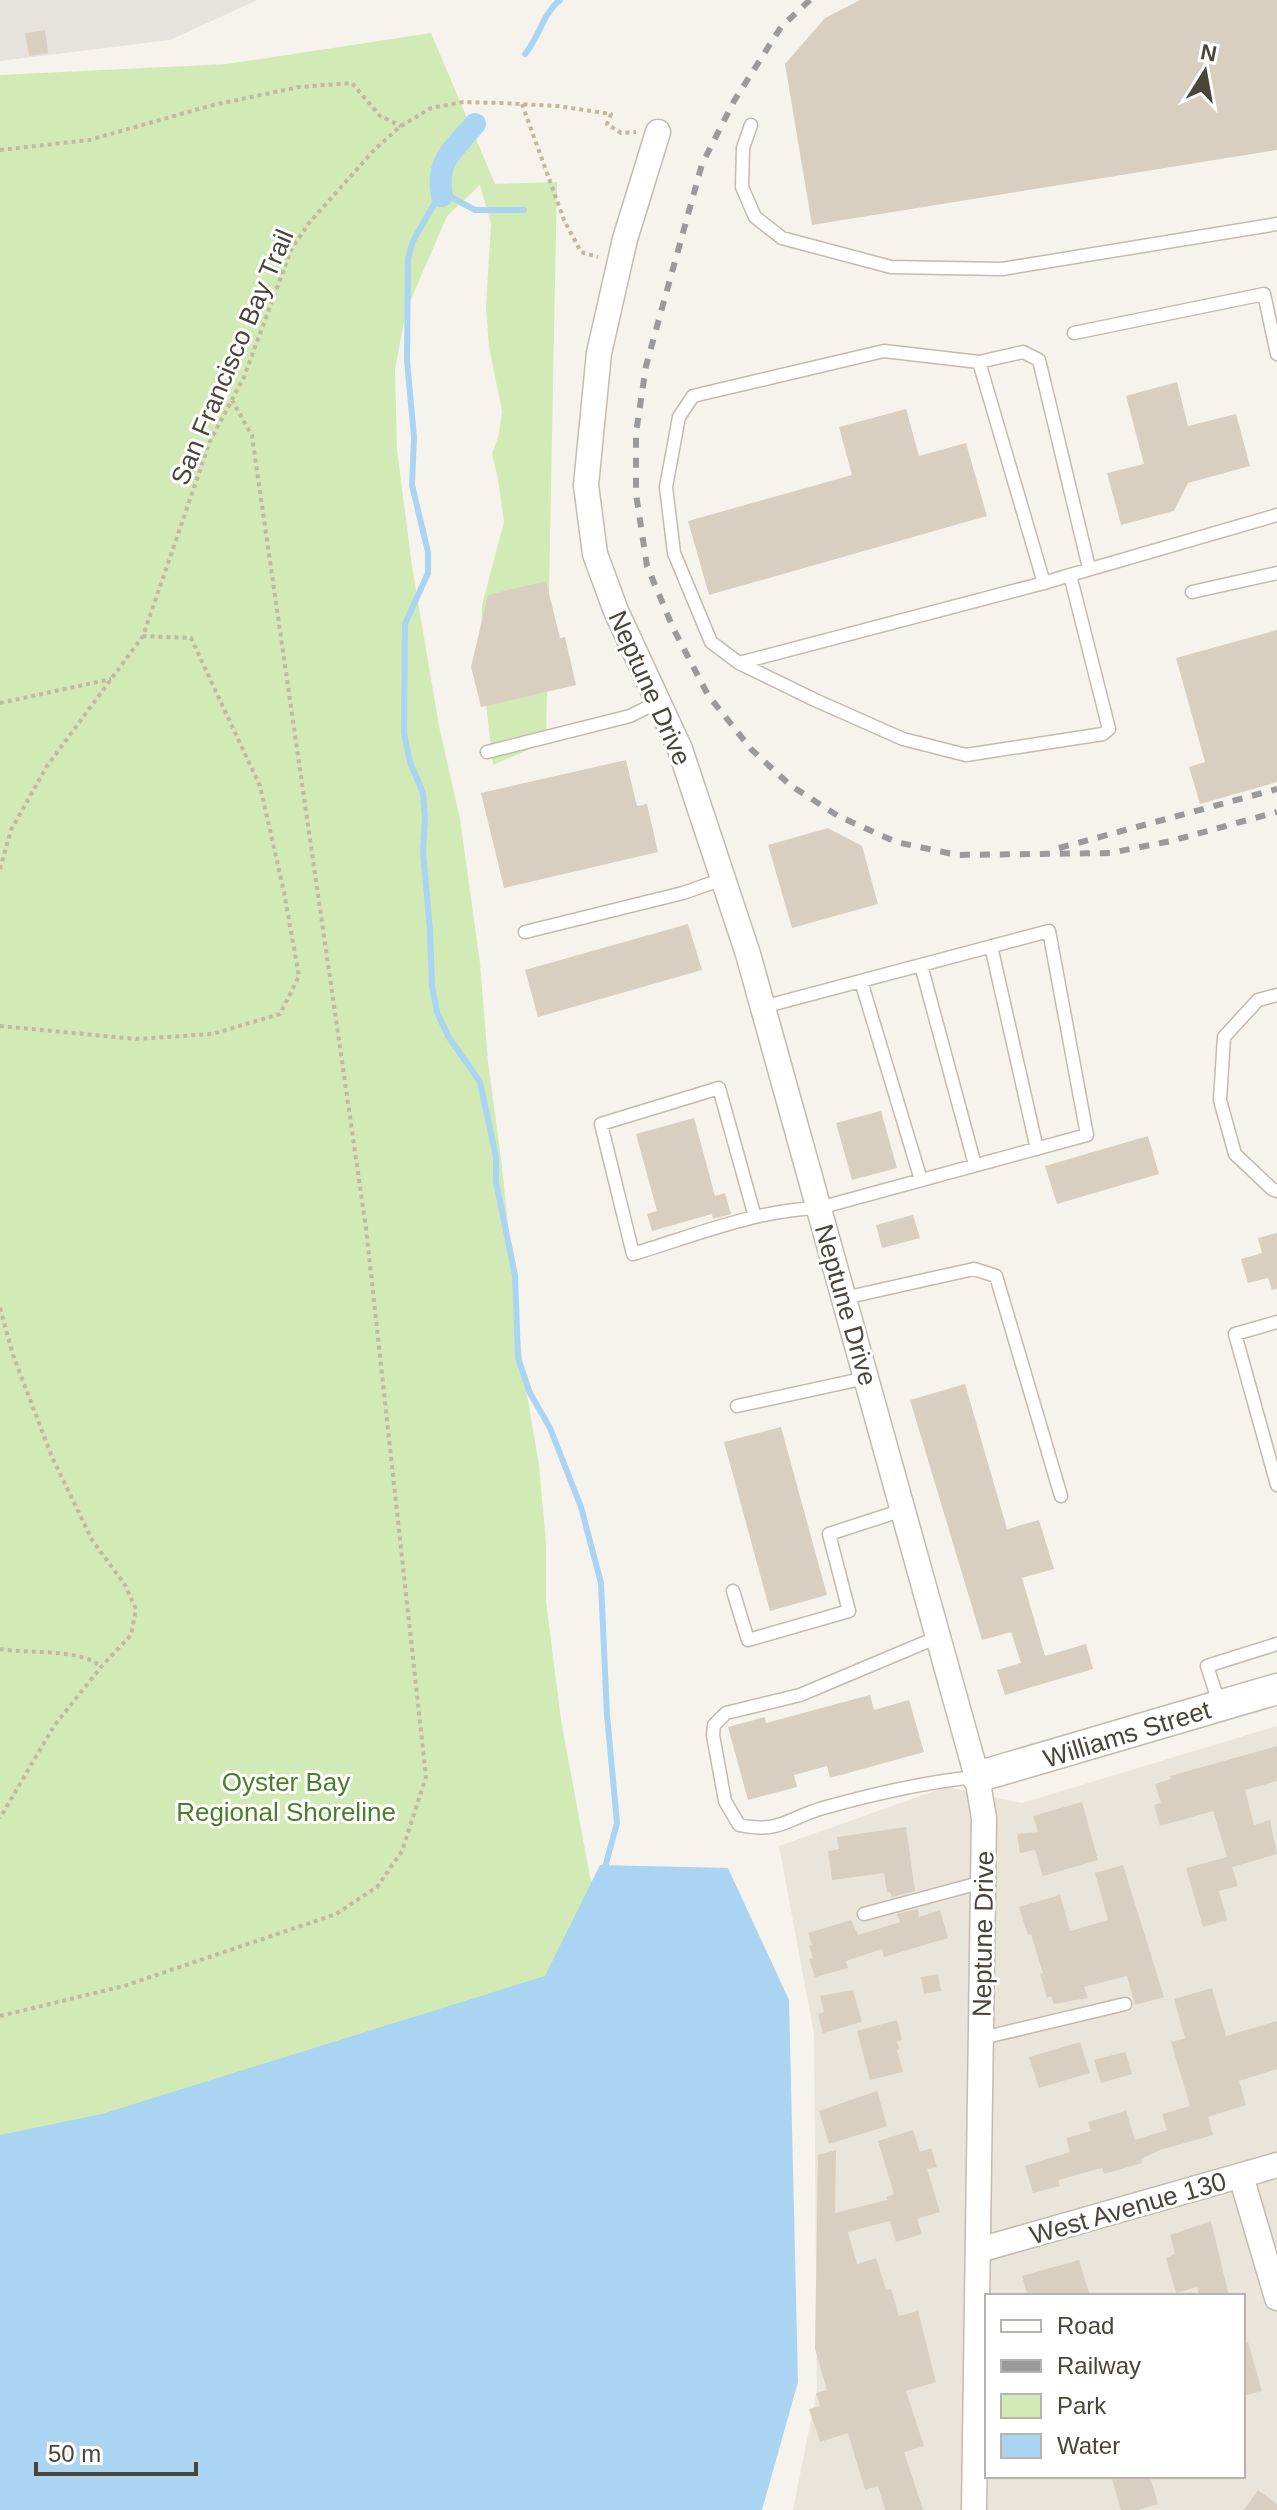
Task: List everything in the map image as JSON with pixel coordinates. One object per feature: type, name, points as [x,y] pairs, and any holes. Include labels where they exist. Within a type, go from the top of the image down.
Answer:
[{"type":"street","name":"Neptune Drive","points":[[658,132],[620,264],[599,353],[586,485],[595,554],[616,611],[680,749],[763,1007],[977,1777],[984,1818],[974,2510]]},
{"type":"street","name":"Williams Street","points":[[977,1777],[1277,1689]]},
{"type":"street","name":"West Avenue 130","points":[[979,2250],[1277,2165]]},
{"type":"street","points":[[1241,2176],[1277,2298]]},
{"type":"lane","points":[[751,125],[743,148],[742,187],[755,217],[782,238],[891,267],[1002,269],[1277,224]]},
{"type":"lane","points":[[1074,333],[1264,294],[1277,354]]},
{"type":"lane","points":[[1070,575],[1109,729],[1103,734],[966,755],[903,739],[739,663],[711,642],[674,553],[666,487],[679,417],[693,396],[884,351],[979,362],[1023,352],[1039,360],[1089,568]]},
{"type":"lane","points":[[979,362],[1044,583]]},
{"type":"lane","points":[[739,663],[1044,583],[1277,515]]},
{"type":"lane","points":[[1192,592],[1277,573]]},
{"type":"lane","points":[[487,752],[630,716],[658,702]]},
{"type":"lane","points":[[525,932],[683,893],[723,879]]},
{"type":"lane","points":[[755,1217],[719,1088],[601,1124],[633,1254],[755,1217],[788,1209],[819,1208],[1087,1135],[1049,931],[763,1007]]},
{"type":"lane","points":[[991,946],[1037,1149]]},
{"type":"lane","points":[[921,965],[975,1165]]},
{"type":"lane","points":[[861,981],[921,1180]]},
{"type":"lane","points":[[1277,995],[1258,1000],[1224,1037],[1220,1100],[1235,1154],[1277,1191]]},
{"type":"lane","points":[[844,1298],[974,1269],[996,1276],[1061,1496]]},
{"type":"lane","points":[[1277,1322],[1235,1334],[1277,1485]]},
{"type":"lane","points":[[737,1406],[866,1378]]},
{"type":"lane","points":[[733,1591],[748,1640],[849,1611],[829,1534],[903,1510]]},
{"type":"lane","points":[[938,1637],[800,1695],[726,1713],[714,1725],[713,1735],[725,1801],[739,1825],[755,1829],[773,1828],[819,1809],[932,1782],[977,1777]]},
{"type":"lane","points":[[1220,1706],[1207,1666],[1277,1644]]},
{"type":"lane","points":[[864,1914],[983,1882]]},
{"type":"lane","points":[[982,2038],[1125,2004]]},
{"type":"path","points":[[0,150],[89,140],[213,105],[299,87],[352,83],[380,116],[401,126]]},
{"type":"path","name":"San Francisco Bay Trail","points":[[0,869],[11,830],[47,766],[143,636],[210,441],[244,377],[291,250],[309,223],[375,149],[401,126],[431,108],[463,102],[522,104],[611,114],[607,124],[621,133],[658,132]]},
{"type":"path","points":[[522,104],[564,220],[581,252],[620,264]]},
{"type":"path","points":[[0,2016],[124,1986],[336,1914],[377,1887],[402,1851],[426,1777],[366,1228],[252,436],[232,400]]},
{"type":"path","points":[[0,1026],[136,1039],[212,1034],[280,1014],[299,976],[260,786],[191,638],[143,636]]},
{"type":"path","points":[[0,703],[112,679]]},
{"type":"path","points":[[0,1308],[18,1370],[52,1457],[92,1540],[125,1585],[136,1609],[136,1622],[131,1635],[54,1726],[0,1818]]},
{"type":"path","points":[[0,1649],[78,1655],[95,1661],[101,1667]]},
{"type":"shaded area","points":[[0,0],[257,0],[170,40],[0,61]]},
{"type":"shaded area","points":[[1277,1726],[1277,2510],[793,2510],[817,2390],[814,2034],[779,1846],[946,1787],[1022,1803]]},
{"type":"green space","name":"Oyster Bay Regional Shoreline","points":[[431,33],[495,184],[557,182],[546,742],[493,765],[481,660],[482,605],[504,522],[492,454],[502,411],[489,347],[486,307],[491,224],[480,185],[447,216],[406,311],[395,369],[397,450],[412,566],[439,726],[460,819],[480,963],[488,1062],[524,1377],[539,1465],[546,1543],[546,1601],[561,1720],[590,1877],[615,1951],[604,1988],[0,2162],[0,75],[227,64]]},
{"type":"water","points":[[600,1865],[728,1868],[789,2000],[798,2382],[762,2510],[0,2510],[0,2135],[102,2114],[545,1976]]},
{"type":"building","points":[[860,0],[1277,0],[1277,150],[812,225],[785,64],[825,18]]},
{"type":"building","points":[[45,30],[48,53],[29,56],[25,33]]},
{"type":"building","points":[[1177,382],[1188,426],[1236,414],[1250,466],[1188,483],[1174,511],[1121,525],[1107,473],[1144,464],[1126,396]]},
{"type":"building","points":[[906,409],[919,456],[966,443],[987,516],[709,595],[688,521],[852,475],[839,427]]},
{"type":"building","points":[[546,581],[560,638],[565,637],[576,685],[481,707],[471,667],[488,595]]},
{"type":"building","points":[[1277,630],[1277,782],[1200,804],[1189,767],[1205,762],[1176,658]]},
{"type":"building","points":[[626,760],[637,806],[647,804],[658,852],[504,888],[481,793]]},
{"type":"building","points":[[828,828],[862,846],[878,904],[792,928],[768,845]]},
{"type":"building","points":[[688,924],[702,970],[538,1017],[525,970]]},
{"type":"building","points":[[881,1111],[897,1168],[852,1180],[836,1123]]},
{"type":"building","points":[[694,1118],[715,1196],[725,1193],[731,1214],[713,1219],[712,1214],[652,1231],[647,1214],[657,1211],[636,1134]]},
{"type":"building","points":[[1148,1136],[1159,1174],[1057,1204],[1045,1166]]},
{"type":"building","points":[[913,1215],[920,1238],[882,1248],[876,1225]]},
{"type":"building","points":[[1277,1233],[1277,1289],[1272,1290],[1268,1278],[1248,1283],[1241,1259],[1262,1253],[1258,1238]]},
{"type":"building","points":[[965,1384],[1007,1529],[1039,1520],[1054,1569],[1022,1578],[1045,1656],[1086,1644],[1093,1669],[1005,1695],[997,1670],[1021,1663],[1011,1632],[982,1640],[910,1400]]},
{"type":"building","points":[[781,1427],[827,1595],[770,1611],[724,1442]]},
{"type":"building","points":[[870,1695],[874,1710],[909,1700],[924,1752],[830,1778],[827,1766],[794,1775],[797,1787],[748,1800],[728,1727],[765,1717],[766,1723]]},
{"type":"building","points":[[1277,1746],[1277,1781],[1245,1790],[1254,1825],[1270,1820],[1277,1854],[1232,1867],[1238,1886],[1219,1891],[1227,1920],[1203,1927],[1186,1868],[1227,1857],[1213,1811],[1160,1826],[1154,1805],[1161,1803],[1155,1784],[1171,1779],[1170,1776]]},
{"type":"building","points":[[1082,1802],[1098,1860],[1043,1876],[1035,1850],[1020,1853],[1017,1834],[1038,1832],[1033,1816]]},
{"type":"building","points":[[906,1827],[915,1891],[892,1897],[887,1892],[884,1873],[832,1880],[828,1851],[839,1849],[837,1837]]},
{"type":"building","points":[[1123,1865],[1164,1997],[1135,2005],[1127,1976],[1084,1987],[1088,1998],[1054,2004],[1051,1996],[1047,1998],[1031,1934],[1028,1935],[1019,1907],[1060,1895],[1070,1931],[1108,1920],[1095,1873]]},
{"type":"building","points":[[918,1909],[919,1917],[940,1910],[948,1938],[884,1957],[882,1949],[846,1961],[848,1968],[815,1977],[809,1959],[813,1958],[808,1933],[851,1920],[858,1935],[900,1922],[897,1914]]},
{"type":"building","points":[[938,1974],[941,1991],[924,1994],[921,1977]]},
{"type":"building","points":[[1212,1988],[1226,2036],[1277,2021],[1277,2069],[1239,2081],[1246,2105],[1208,2117],[1213,2135],[1160,2150],[1141,2159],[1142,2163],[1104,2174],[1102,2168],[1058,2180],[1060,2186],[1033,2193],[1025,2166],[1070,2152],[1066,2138],[1091,2131],[1088,2122],[1126,2111],[1135,2140],[1167,2130],[1162,2114],[1190,2106],[1171,2042],[1185,2038],[1174,1999]]},
{"type":"building","points":[[853,1990],[862,2022],[823,2033],[818,2014],[824,2012],[820,1996]]},
{"type":"building","points":[[897,2020],[902,2040],[897,2041],[897,2050],[903,2072],[870,2080],[857,2031]]},
{"type":"building","points":[[1080,2042],[1090,2073],[1039,2088],[1029,2057]]},
{"type":"building","points":[[1125,2052],[1132,2074],[1101,2083],[1094,2060]]},
{"type":"building","points":[[877,2091],[887,2126],[829,2144],[819,2111]]},
{"type":"building","points":[[913,2130],[920,2152],[931,2148],[937,2167],[927,2169],[940,2212],[917,2219],[922,2234],[896,2242],[890,2221],[848,2232],[857,2264],[876,2258],[886,2290],[891,2289],[899,2316],[918,2311],[936,2382],[906,2391],[924,2446],[904,2452],[923,2510],[885,2510],[878,2486],[865,2490],[848,2433],[820,2442],[809,2409],[820,2406],[816,2393],[827,2390],[815,2349],[818,2155],[836,2150],[835,2213],[887,2200],[886,2197],[894,2194],[878,2141]]},
{"type":"building","points":[[1211,2221],[1229,2294],[1199,2294],[1197,2287],[1176,2293],[1166,2258],[1175,2254],[1170,2235]]},
{"type":"building","points":[[1079,2260],[1089,2294],[1027,2294],[1022,2276]]},
{"type":"building","points":[[1248,2342],[1262,2391],[1245,2395],[1245,2343]]},
{"type":"building","points":[[1112,2478],[1151,2478],[1158,2504],[1138,2510],[1121,2510]]},
{"type":"building","points":[[1258,2490],[1277,2504],[1277,2510],[1244,2510]]},
{"type":"waterway","points":[[525,54],[549,12],[560,0]]},
{"type":"waterway","points":[[442,196],[444,164],[475,124]]},
{"type":"waterway","points":[[524,210],[475,210],[449,196],[442,196],[413,241],[408,259],[407,360],[414,437],[412,485],[428,552],[428,573],[405,624],[404,733],[410,762],[423,793],[423,852],[432,986],[437,1012],[448,1036],[480,1082],[515,1275],[518,1358],[530,1393],[550,1428],[581,1507],[601,1583],[607,1715],[617,1823],[604,1871]]},
{"type":"railway","points":[[810,0],[781,27],[734,101],[702,164],[646,366],[636,433],[636,494],[647,566],[674,630],[708,695],[751,749],[790,785],[838,816],[896,842],[957,855],[1110,853],[1171,841],[1277,812]]},
{"type":"railway","points":[[1059,848],[1277,789]]}]
